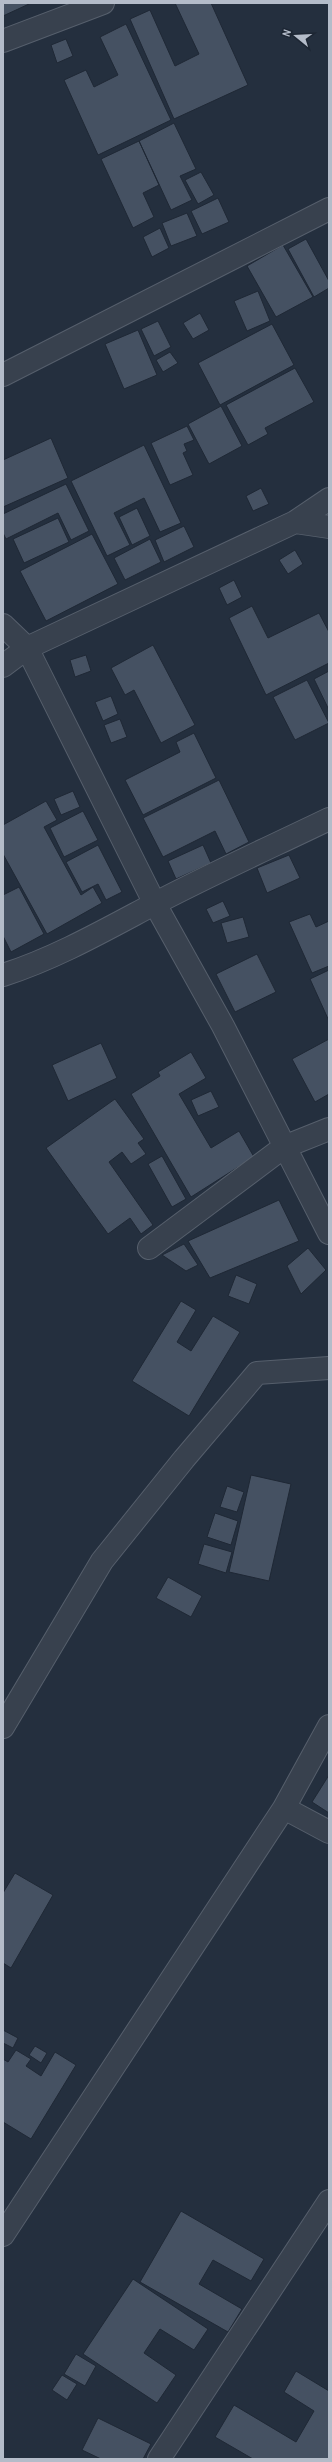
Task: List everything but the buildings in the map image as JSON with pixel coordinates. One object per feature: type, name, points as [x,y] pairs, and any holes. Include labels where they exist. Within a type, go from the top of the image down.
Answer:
[{"type":"street","points":[[3,41],[103,3]]},
{"type":"street","points":[[3,375],[329,209]]},
{"type":"street","points":[[3,666],[27,648],[295,522],[329,499]]},
{"type":"street","points":[[295,522],[329,527]]},
{"type":"street","points":[[3,626],[27,648],[155,904],[223,1026],[329,1233]]},
{"type":"street","points":[[3,975],[28,967],[96,935],[155,904],[329,819]]},
{"type":"street","points":[[149,1248],[284,1147],[329,1128]]},
{"type":"street","points":[[3,1727],[102,1561],[184,1458],[257,1373],[329,1368]]},
{"type":"street","points":[[3,2235],[284,1808],[329,1726]]},
{"type":"street","points":[[284,1808],[329,1832]]},
{"type":"street","points":[[159,2459],[329,2201]]}]
